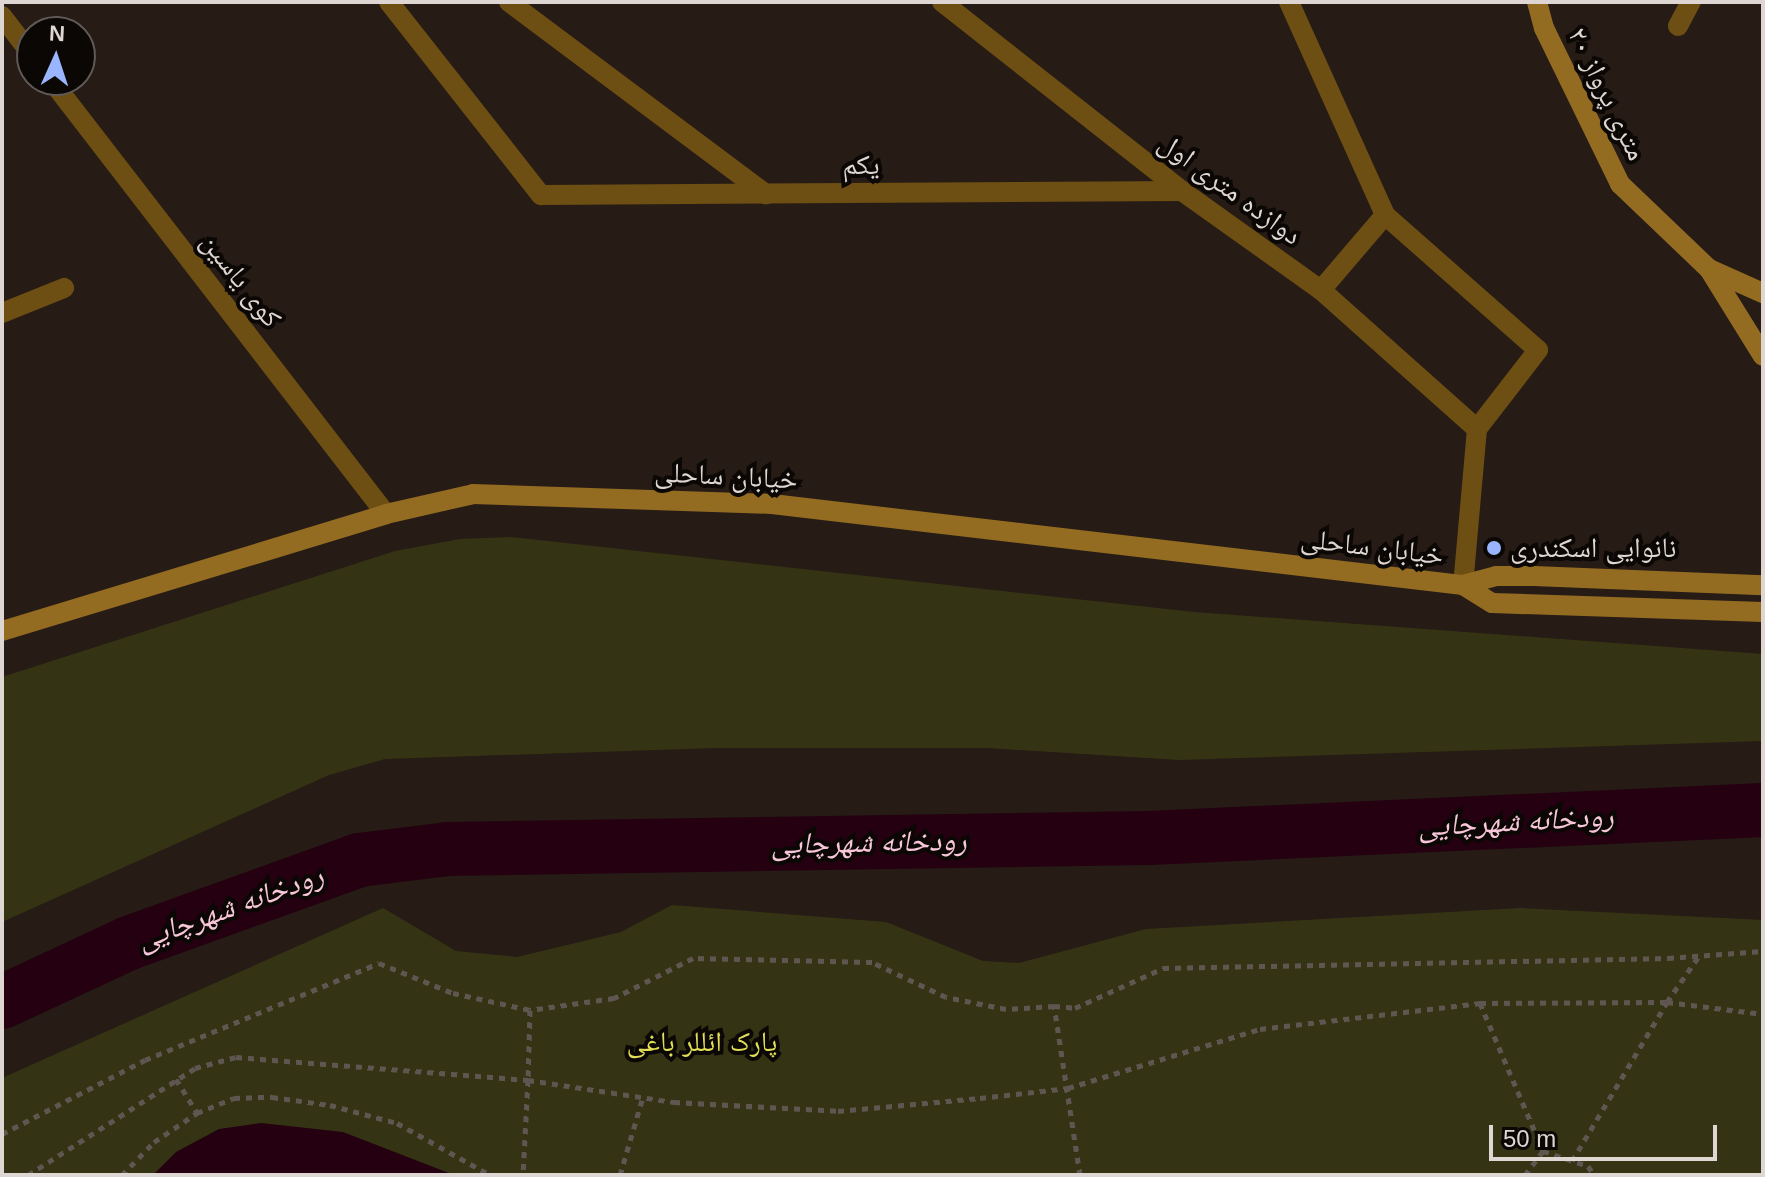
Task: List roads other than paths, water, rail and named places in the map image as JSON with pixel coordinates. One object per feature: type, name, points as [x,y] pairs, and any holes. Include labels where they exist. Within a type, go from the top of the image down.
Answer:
[{"type":"street","name":"یکم","points":[[389,2],[541,195],[1182,191]]},
{"type":"street","points":[[509,2],[766,194]]},
{"type":"street","name":"دوازده متری اول","points":[[942,2],[1182,191],[1321,290],[1477,429]]},
{"type":"street","points":[[1289,2],[1385,215],[1538,350],[1477,429],[1463,585]]},
{"type":"street","name":"۲۰ متری پرواز","points":[[1537,2],[1544,28],[1620,184],[1709,269],[1763,356]]},
{"type":"street","points":[[1678,26],[1691,2]]},
{"type":"street","points":[[2,16],[16,34]]},
{"type":"street","name":"کوی یاسین","points":[[63,96],[386,514]]},
{"type":"street","points":[[1321,290],[1385,215]]},
{"type":"street","name":"۲۰ متری پرواز","points":[[1709,269],[1763,293]]},
{"type":"street","points":[[2,313],[64,288]]},
{"type":"street","name":"خیابان ساحلی","points":[[2,631],[386,514],[473,494],[772,504],[1463,585],[1496,576],[1763,585]]},
{"type":"street","name":"خیابان ساحلی","points":[[1463,585],[1492,603],[1763,612]]},
{"type":"waterway","name":"رودخانه شهرچایی","points":[[2,1002],[129,943],[359,860],[448,849],[1149,838],[1763,810]]},
{"type":"place","name":"نانوایی اسکندری","points":[[1494,548]]},
{"type":"park label","name":"پارک ائللر باغی","points":[[702,1042]]}]
